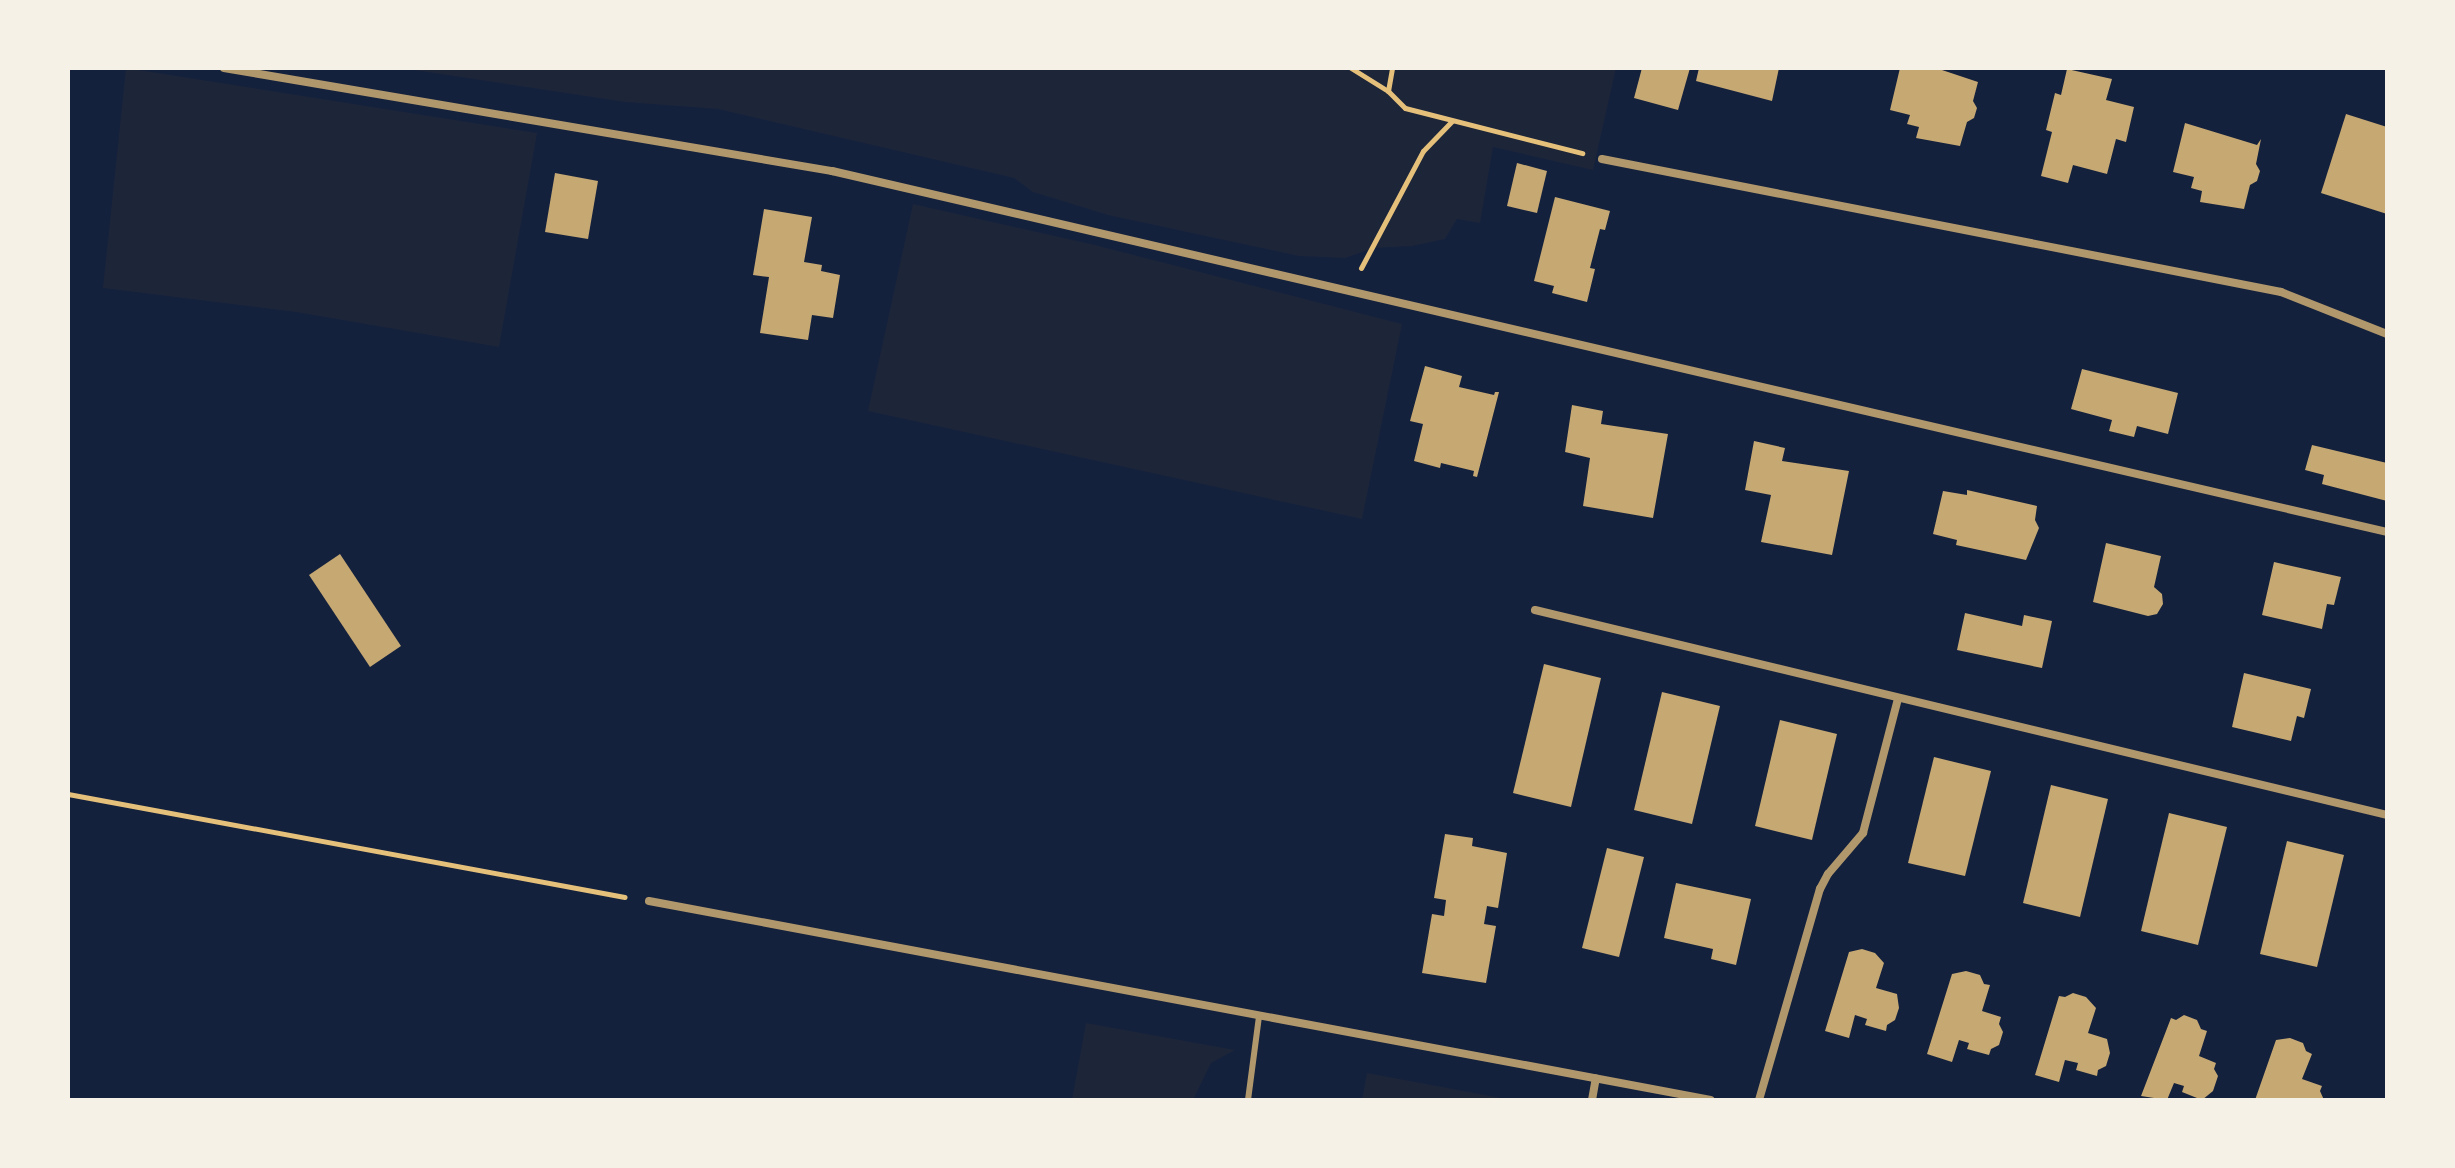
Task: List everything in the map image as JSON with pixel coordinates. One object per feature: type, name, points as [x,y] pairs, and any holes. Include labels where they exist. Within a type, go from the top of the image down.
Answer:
[{"type":"street","points":[[224,68],[832,171],[2387,532]]},
{"type":"street","points":[[1602,159],[2281,292],[2387,334]]},
{"type":"street","points":[[1535,610],[2387,815]]},
{"type":"street","points":[[1759,1100],[1820,889],[1863,833],[1898,699]]},
{"type":"street","points":[[649,901],[1711,1100]]},
{"type":"street","points":[[1592,1100],[1596,1078]]},
{"type":"lane","points":[[1248,1100],[1259,1016]]},
{"type":"path","points":[[1351,68],[1388,91],[1405,108],[1602,159]]},
{"type":"path","points":[[1388,91],[1392,68]]},
{"type":"path","points":[[1350,293],[1423,151],[1452,121]]},
{"type":"path","points":[[68,794],[649,901]]},
{"type":"shaded area","points":[[126,68],[537,133],[499,347],[296,312],[103,288]]},
{"type":"shaded area","points":[[401,68],[1616,68],[1593,170],[1493,147],[1480,223],[1457,219],[1445,239],[1412,246],[1374,248],[1345,258],[1299,256],[1108,215],[1033,192],[1014,178],[718,109],[625,102]]},
{"type":"shaded area","points":[[913,204],[1095,245],[1402,324],[1362,519],[868,411]]},
{"type":"shaded area","points":[[1086,1023],[1235,1050],[1211,1063],[1193,1100],[1072,1100]]},
{"type":"shaded area","points":[[1367,1073],[1512,1100],[1362,1100]]},
{"type":"building","points":[[1642,68],[1690,68],[1678,110],[1634,98]]},
{"type":"building","points":[[1699,68],[1779,68],[1772,101],[1696,81]]},
{"type":"building","points":[[1900,68],[1936,68],[1978,82],[1973,101],[1977,108],[1974,118],[1967,122],[1960,146],[1916,138],[1919,127],[1907,124],[1910,115],[1890,110]]},
{"type":"building","points":[[2067,69],[2112,79],[2106,100],[2134,107],[2126,142],[2116,139],[2107,174],[2073,165],[2068,183],[2041,176],[2052,132],[2046,130],[2055,93],[2061,95]]},
{"type":"building","points":[[2346,114],[2387,127],[2387,214],[2321,193]]},
{"type":"building","points":[[2185,123],[2257,145],[2261,139],[2256,164],[2260,171],[2257,181],[2250,185],[2244,209],[2200,202],[2202,191],[2191,188],[2194,177],[2173,172]]},
{"type":"building","points":[[1517,163],[1547,171],[1537,213],[1507,206]]},
{"type":"building","points":[[555,173],[598,181],[588,239],[545,232]]},
{"type":"building","points":[[1555,197],[1610,211],[1605,230],[1600,229],[1590,268],[1595,269],[1587,302],[1552,293],[1554,286],[1534,281]]},
{"type":"building","points":[[764,209],[812,217],[804,262],[822,265],[821,271],[840,275],[833,318],[812,315],[808,340],[760,333],[769,277],[753,275]]},
{"type":"building","points":[[1425,366],[1462,376],[1459,387],[1494,395],[1499,392],[1477,477],[1473,476],[1474,471],[1441,463],[1440,468],[1414,461],[1423,424],[1410,421]]},
{"type":"building","points":[[2082,369],[2178,393],[2168,434],[2137,426],[2134,437],[2109,431],[2112,420],[2071,409]]},
{"type":"building","points":[[1572,405],[1603,411],[1601,424],[1668,434],[1653,518],[1583,506],[1590,458],[1565,452]]},
{"type":"building","points":[[1754,441],[1785,448],[1782,461],[1849,471],[1832,555],[1761,542],[1771,495],[1745,490]]},
{"type":"building","points":[[2312,445],[2387,463],[2387,501],[2322,484],[2324,475],[2305,470]]},
{"type":"building","points":[[1967,490],[2037,506],[2035,520],[2039,528],[2026,560],[1956,545],[1957,540],[1933,534],[1943,491],[1967,495]]},
{"type":"building","points":[[2106,543],[2161,556],[2154,587],[2162,594],[2163,604],[2157,614],[2148,616],[2093,602]]},
{"type":"building","points":[[340,554],[401,646],[370,667],[309,575]]},
{"type":"building","points":[[2274,562],[2341,577],[2334,605],[2327,604],[2322,629],[2262,615]]},
{"type":"building","points":[[1965,613],[2022,626],[2024,615],[2052,621],[2042,668],[1957,650]]},
{"type":"building","points":[[1544,664],[1601,678],[1571,807],[1513,793]]},
{"type":"building","points":[[2244,673],[2311,689],[2304,718],[2297,716],[2291,741],[2232,727]]},
{"type":"building","points":[[1662,692],[1720,706],[1692,824],[1634,810]]},
{"type":"building","points":[[1780,720],[1837,734],[1812,840],[1755,826]]},
{"type":"building","points":[[1934,757],[1991,771],[1965,876],[1908,863]]},
{"type":"building","points":[[2051,785],[2108,799],[2080,917],[2023,903]]},
{"type":"building","points":[[2169,813],[2227,827],[2198,945],[2141,931]]},
{"type":"building","points":[[1445,834],[1473,838],[1472,846],[1507,853],[1498,908],[1487,906],[1484,924],[1496,926],[1486,983],[1422,973],[1432,914],[1444,916],[1446,900],[1434,898]]},
{"type":"building","points":[[2287,841],[2344,855],[2317,967],[2260,954]]},
{"type":"building","points":[[1607,848],[1644,857],[1619,957],[1582,948]]},
{"type":"building","points":[[1676,883],[1751,899],[1736,965],[1711,959],[1713,949],[1664,938]]},
{"type":"building","points":[[1862,949],[1875,953],[1884,963],[1876,988],[1897,994],[1899,1008],[1895,1020],[1887,1025],[1886,1031],[1865,1025],[1867,1019],[1855,1015],[1849,1038],[1825,1031],[1849,952]]},
{"type":"building","points":[[1966,971],[1980,975],[1984,984],[1990,985],[1982,1011],[2001,1017],[1999,1024],[2003,1032],[1999,1045],[1991,1049],[1989,1055],[1967,1049],[1969,1043],[1959,1040],[1952,1062],[1927,1054],[1952,974]]},
{"type":"building","points":[[2073,993],[2086,997],[2096,1008],[2088,1033],[2107,1039],[2110,1053],[2106,1066],[2098,1070],[2097,1076],[2076,1070],[2078,1063],[2065,1060],[2059,1082],[2035,1075],[2059,996]]},
{"type":"building","points":[[2184,1015],[2197,1020],[2201,1029],[2207,1031],[2199,1056],[2216,1063],[2214,1069],[2218,1076],[2213,1091],[2202,1100],[2182,1092],[2184,1086],[2174,1083],[2167,1100],[2141,1096],[2171,1018],[2176,1020]]},
{"type":"building","points":[[2290,1038],[2303,1043],[2306,1051],[2312,1054],[2302,1079],[2322,1086],[2320,1091],[2324,1100],[2255,1100],[2276,1040]]}]
